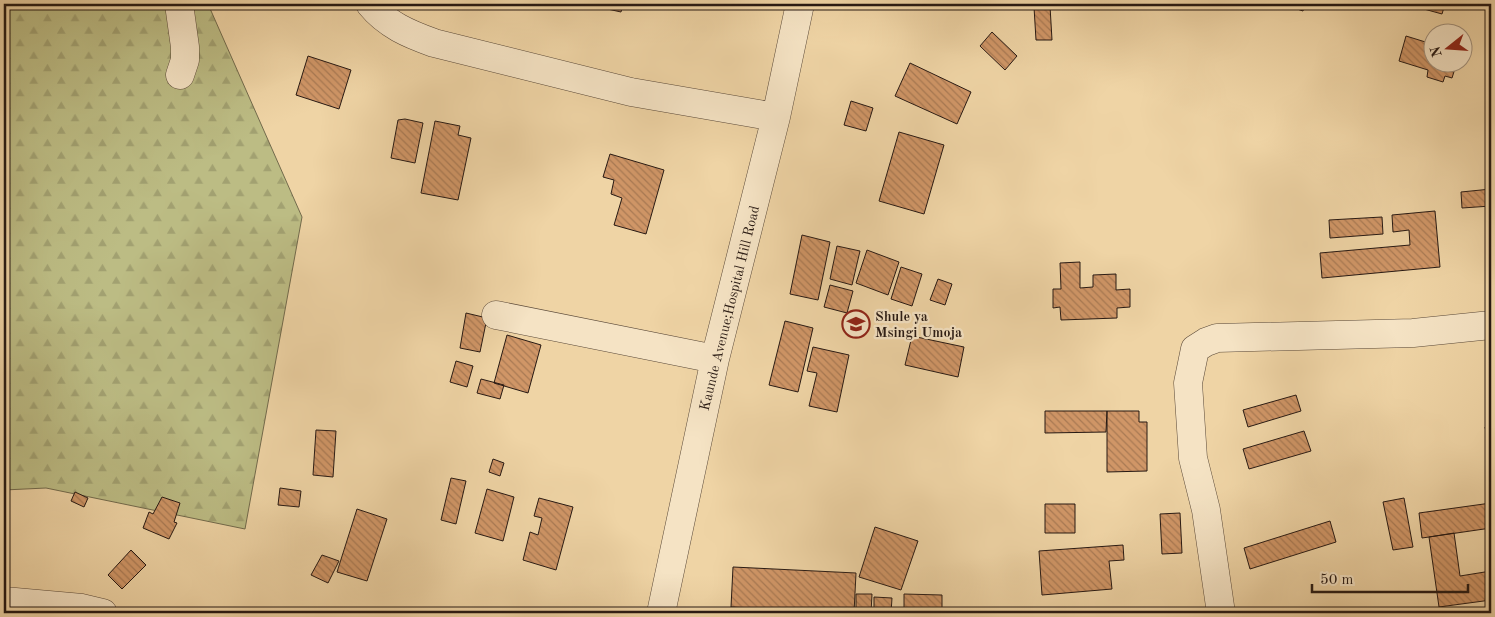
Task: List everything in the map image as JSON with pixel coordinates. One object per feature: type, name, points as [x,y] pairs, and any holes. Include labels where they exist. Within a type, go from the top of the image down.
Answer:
[{"type":"street","points":[[179,4],[185,47],[185,60],[180,75]]},
{"type":"street","points":[[370,4],[384,20],[404,32],[434,43],[632,92],[776,117]]},
{"type":"street","name":"Kaunde Avenue;Hospital Hill Road","points":[[660,613],[715,359],[776,117],[800,4]]},
{"type":"street","points":[[496,314],[715,359]]},
{"type":"street","points":[[1221,613],[1206,510],[1193,458],[1188,383],[1195,349],[1217,338],[1413,333],[1491,326]]},
{"type":"street","points":[[4,601],[82,608],[103,613]]},
{"type":"green space","points":[[4,4],[208,4],[302,217],[245,529],[46,488],[4,490]]},
{"type":"building","points":[[585,4],[623,4],[621,12]]},
{"type":"building","points":[[1282,4],[1305,4],[1303,11]]},
{"type":"building","points":[[1413,4],[1445,4],[1442,14],[1413,6]]},
{"type":"building","points":[[1050,6],[1052,40],[1036,40],[1034,7]]},
{"type":"building","points":[[992,32],[1017,56],[1005,70],[980,46]]},
{"type":"building","points":[[1406,36],[1422,41],[1422,68],[1399,61]]},
{"type":"building","points":[[308,56],[351,70],[339,109],[296,95]]},
{"type":"building","points":[[910,63],[971,92],[957,124],[895,96]]},
{"type":"building","points":[[1428,72],[1454,72],[1452,78],[1445,76],[1443,82],[1427,77]]},
{"type":"building","points":[[851,101],[873,108],[866,131],[844,125]]},
{"type":"building","points":[[405,119],[423,123],[415,163],[391,158],[398,120]]},
{"type":"building","points":[[435,121],[460,126],[458,135],[471,138],[458,200],[421,193]]},
{"type":"building","points":[[899,132],[944,145],[924,214],[879,201]]},
{"type":"building","points":[[610,154],[664,170],[646,234],[614,225],[622,198],[611,194],[614,180],[603,177]]},
{"type":"building","points":[[1491,189],[1491,206],[1462,208],[1461,192]]},
{"type":"building","points":[[1435,211],[1440,267],[1322,278],[1320,253],[1410,245],[1409,230],[1393,232],[1392,215]]},
{"type":"building","points":[[1382,217],[1383,234],[1330,238],[1329,220]]},
{"type":"building","points":[[802,235],[830,242],[818,300],[790,294]]},
{"type":"building","points":[[837,246],[860,251],[852,285],[830,279]]},
{"type":"building","points":[[867,250],[899,262],[888,295],[856,283]]},
{"type":"building","points":[[1080,262],[1080,288],[1093,287],[1093,275],[1116,274],[1116,290],[1130,289],[1130,307],[1117,308],[1117,318],[1061,320],[1060,307],[1053,308],[1053,289],[1061,289],[1060,263]]},
{"type":"building","points":[[901,267],[922,274],[912,306],[891,299]]},
{"type":"building","points":[[938,279],[952,284],[945,305],[930,300]]},
{"type":"building","points":[[830,285],[853,291],[847,313],[824,307]]},
{"type":"building","points":[[466,313],[487,318],[480,352],[460,348]]},
{"type":"building","points":[[785,321],[813,328],[798,392],[769,385]]},
{"type":"building","points":[[507,335],[541,345],[528,393],[494,383]]},
{"type":"building","points":[[912,336],[964,347],[958,377],[905,365]]},
{"type":"building","points":[[813,347],[849,355],[837,412],[809,406],[817,373],[807,371]]},
{"type":"building","points":[[456,361],[473,366],[467,387],[450,382]]},
{"type":"building","points":[[481,379],[504,385],[500,399],[477,393]]},
{"type":"building","points":[[1296,395],[1301,411],[1248,427],[1243,410]]},
{"type":"building","points":[[1045,411],[1107,411],[1106,432],[1045,433]]},
{"type":"building","points":[[1107,411],[1139,411],[1139,422],[1147,422],[1147,471],[1107,472]]},
{"type":"building","points":[[1491,426],[1491,456],[1485,427]]},
{"type":"building","points":[[316,430],[336,431],[333,477],[313,475]]},
{"type":"building","points":[[1304,431],[1311,451],[1249,469],[1243,449]]},
{"type":"building","points":[[493,459],[504,463],[500,476],[489,472]]},
{"type":"building","points":[[451,478],[466,481],[456,524],[441,520]]},
{"type":"building","points":[[280,488],[301,491],[299,507],[278,505]]},
{"type":"building","points":[[487,489],[514,497],[503,541],[475,533]]},
{"type":"building","points":[[75,492],[88,498],[84,507],[71,501]]},
{"type":"building","points":[[162,497],[180,503],[174,522],[177,523],[169,539],[143,528],[149,512],[153,514]]},
{"type":"building","points":[[539,498],[573,507],[556,570],[523,560],[530,532],[538,535],[542,518],[534,516]]},
{"type":"building","points":[[1404,498],[1413,547],[1393,550],[1383,502]]},
{"type":"building","points":[[1491,503],[1491,528],[1422,538],[1419,513]]},
{"type":"building","points":[[1045,504],[1075,504],[1075,533],[1045,533]]},
{"type":"building","points":[[357,509],[387,519],[367,581],[337,572]]},
{"type":"building","points":[[1180,513],[1182,553],[1162,554],[1160,514]]},
{"type":"building","points":[[1330,521],[1336,542],[1250,569],[1244,548]]},
{"type":"building","points":[[875,527],[918,541],[901,590],[859,577]]},
{"type":"building","points":[[1454,533],[1460,576],[1491,571],[1491,600],[1439,607],[1429,537]]},
{"type":"building","points":[[1123,545],[1124,560],[1109,561],[1112,589],[1042,595],[1039,551]]},
{"type":"building","points":[[131,550],[146,565],[122,589],[108,575]]},
{"type":"building","points":[[322,555],[339,561],[328,583],[311,575]]},
{"type":"building","points":[[733,567],[856,573],[854,613],[731,607]]},
{"type":"building","points":[[856,594],[872,594],[871,613],[856,612]]},
{"type":"building","points":[[904,594],[942,595],[942,613],[904,613]]},
{"type":"building","points":[[874,597],[892,598],[891,613],[874,613]]},
{"type":"place","name":"Shule ya Msingi Umoja","points":[[856,324]]}]
